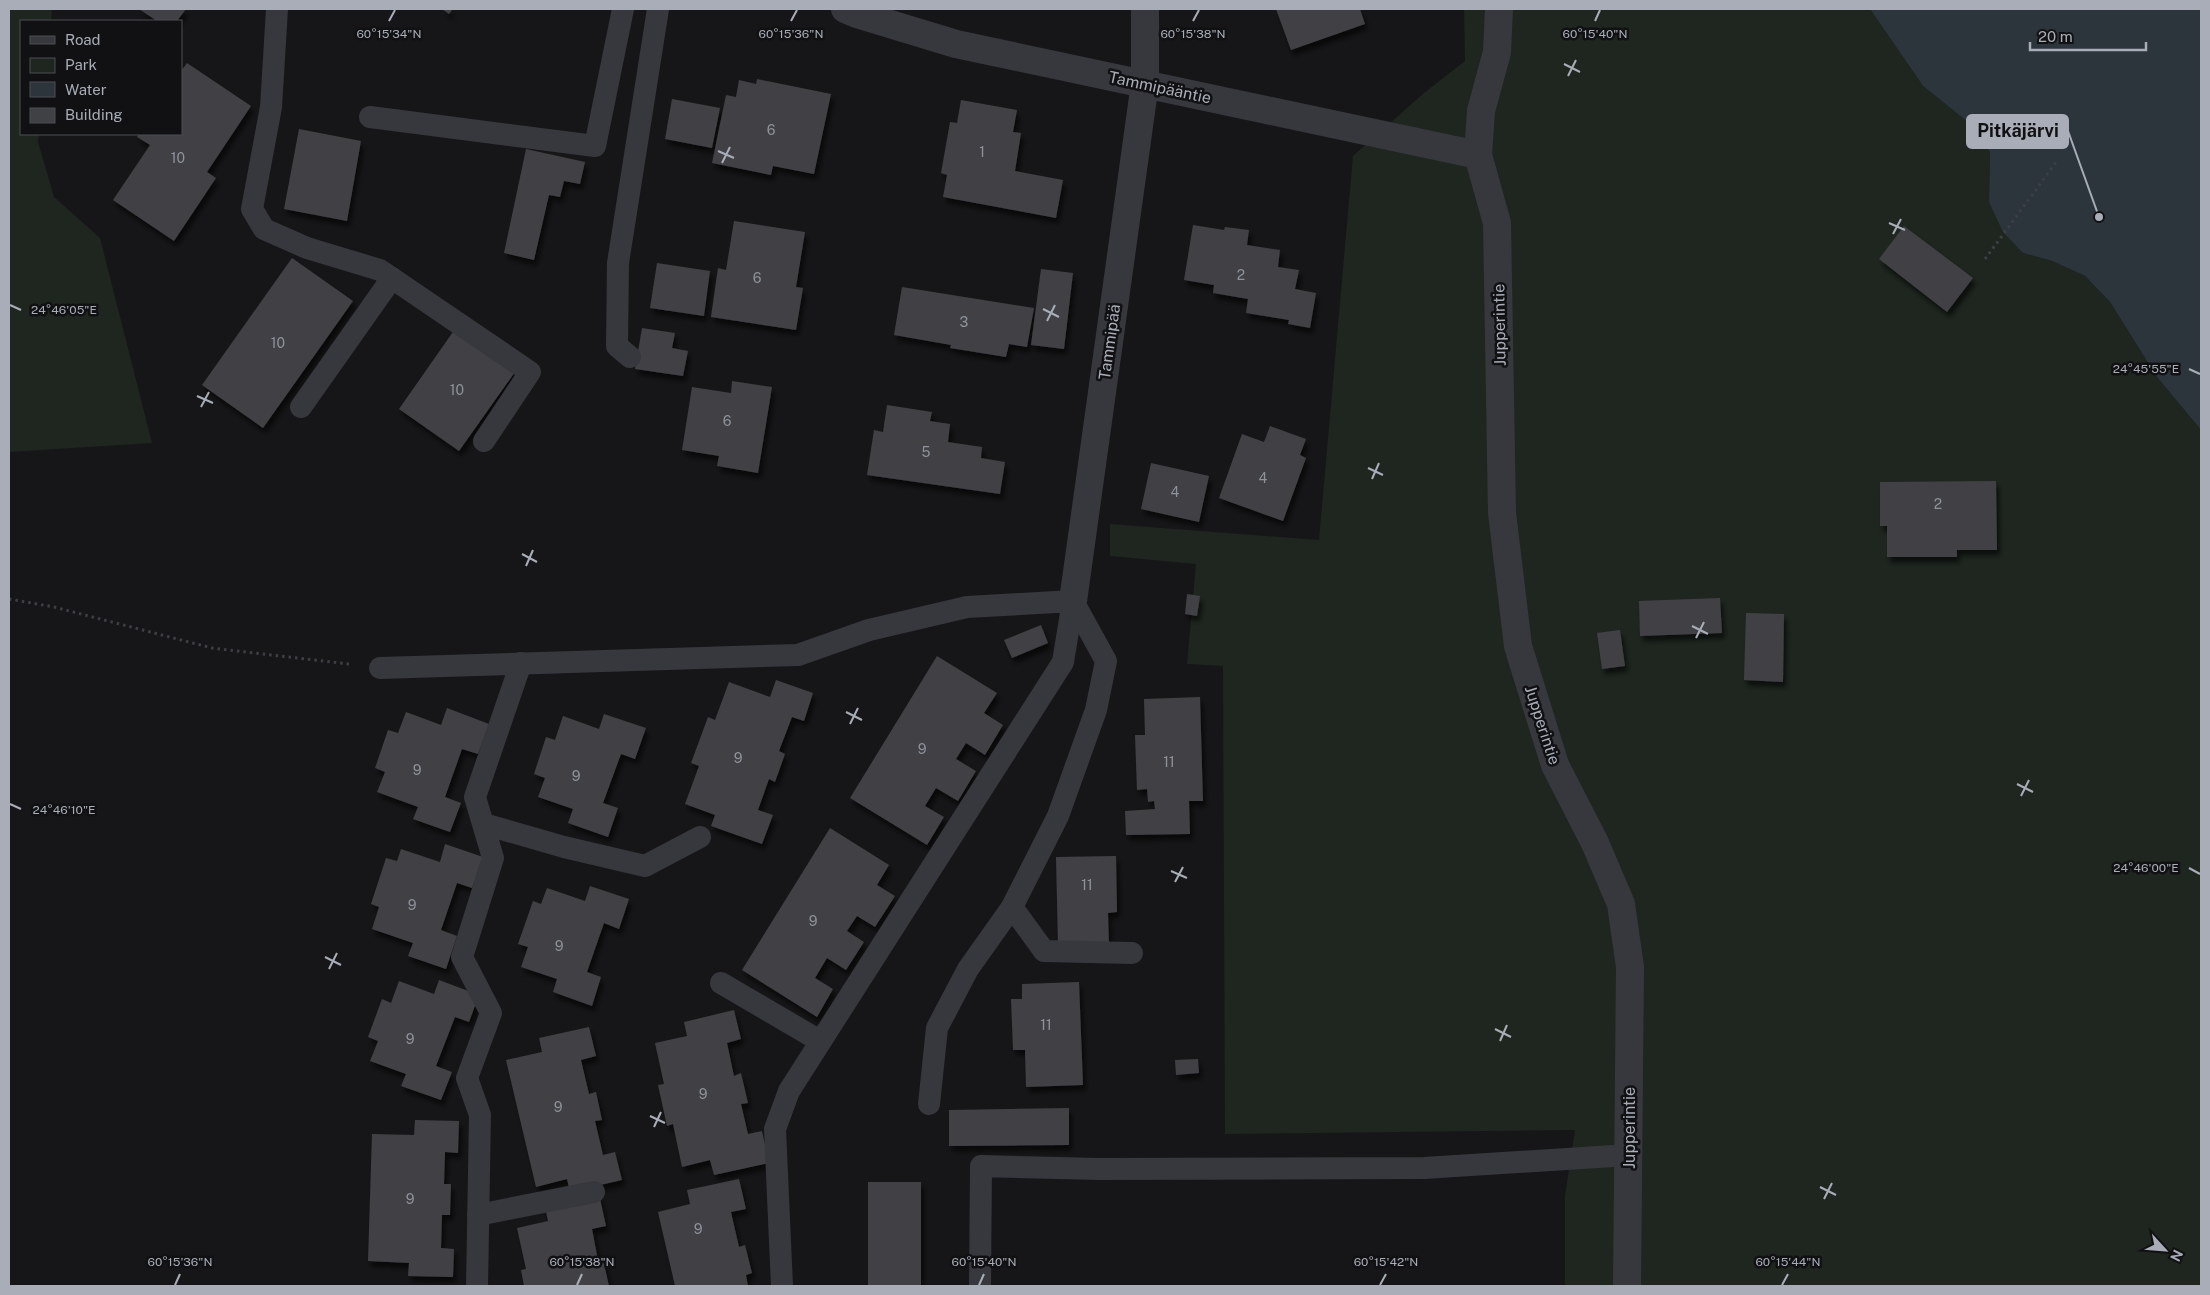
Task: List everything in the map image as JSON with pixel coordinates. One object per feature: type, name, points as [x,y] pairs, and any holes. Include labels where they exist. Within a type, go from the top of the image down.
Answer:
[{"type":"street","name":"Tammipääntie","points":[[845,9],[956,44],[1478,155]]},
{"type":"street","name":"Tammipää","points":[[1072,601],[1145,83],[1145,9]]},
{"type":"street","name":"Jupperintie","points":[[1499,9],[1497,52],[1481,111],[1478,155],[1497,223],[1502,513],[1518,646],[1555,765],[1595,843],[1620,904],[1630,967],[1627,1286]]},
{"type":"lane","points":[[277,9],[271,107],[252,209],[264,229],[307,248],[380,270],[530,372],[484,441]]},
{"type":"lane","points":[[370,117],[595,146],[623,9]]},
{"type":"lane","points":[[630,357],[618,346],[618,263],[658,9]]},
{"type":"lane","points":[[301,407],[392,278]]},
{"type":"lane","points":[[380,668],[798,655],[869,630],[968,608],[1072,601]]},
{"type":"lane","points":[[929,1104],[937,1028],[968,968],[1012,907],[1058,816],[1096,710],[1106,661],[1072,601]]},
{"type":"lane","points":[[782,1286],[775,1129],[789,1091],[1063,662],[1072,601]]},
{"type":"lane","points":[[477,1286],[480,1115],[467,1078],[490,1013],[462,957],[493,858],[475,796],[521,663]]},
{"type":"lane","points":[[484,824],[564,847],[645,866],[700,836]]},
{"type":"lane","points":[[1012,907],[1044,952],[1132,953]]},
{"type":"lane","points":[[721,983],[820,1041]]},
{"type":"lane","points":[[980,1286],[981,1166],[1100,1170],[1424,1168],[1629,1155]]},
{"type":"lane","points":[[478,1215],[594,1192]]},
{"type":"path","points":[[1985,259],[2057,161]]},
{"type":"path","points":[[9,599],[54,607],[212,648],[380,668]]},
{"type":"green space","points":[[9,9],[52,9],[51,20],[20,20],[20,135],[39,135],[38,142],[54,197],[100,238],[152,443],[9,452]]},
{"type":"green space","points":[[1464,9],[1870,9],[1923,86],[1969,123],[1990,152],[1989,202],[2023,253],[2052,261],[2085,276],[2110,302],[2157,377],[2201,430],[2201,1286],[1565,1286],[1565,1196],[1575,1130],[1225,1134],[1223,666],[1187,664],[1196,564],[1110,556],[1110,524],[1319,540],[1353,156],[1424,93],[1465,61]]},
{"type":"water","points":[[1870,9],[2201,9],[2201,430],[2157,377],[2110,302],[2085,276],[2052,261],[2023,253],[2003,232],[1989,202],[1990,152],[1969,123],[1923,86]]},
{"type":"building","points":[[139,9],[186,9],[178,20],[156,20]]},
{"type":"building","points":[[442,9],[453,9],[449,14]]},
{"type":"building","points":[[1276,9],[1360,9],[1365,24],[1291,50]]},
{"type":"building","points":[[187,63],[251,106],[207,172],[216,178],[174,241],[113,200],[150,145],[137,137],[138,135],[182,135],[182,70]]},
{"type":"building","points":[[757,79],[831,94],[814,174],[773,166],[771,175],[712,163],[726,95],[736,97],[739,80],[756,84]]},
{"type":"building","points":[[672,99],[720,108],[712,148],[665,139]]},
{"type":"building","points":[[961,100],[1017,110],[1013,132],[1021,133],[1015,171],[1063,180],[1056,218],[943,197],[947,175],[941,173],[950,122],[957,123]]},
{"type":"building","points":[[299,129],[361,141],[347,221],[284,209]]},
{"type":"building","points":[[526,149],[585,162],[580,184],[564,181],[560,197],[549,195],[534,260],[504,253]]},
{"type":"building","points":[[734,221],[805,232],[796,287],[803,288],[796,330],[711,317],[718,268],[726,270]]},
{"type":"building","points":[[1193,225],[1224,230],[1225,227],[1249,230],[1247,245],[1280,250],[1278,267],[1299,270],[1295,289],[1316,293],[1310,328],[1288,324],[1289,320],[1246,313],[1248,299],[1213,293],[1214,285],[1184,280]]},
{"type":"building","points":[[1904,226],[1973,278],[1947,312],[1879,259]]},
{"type":"building","points":[[292,258],[353,301],[263,428],[202,385]]},
{"type":"building","points":[[657,263],[710,271],[704,316],[650,308]]},
{"type":"building","points":[[1041,269],[1073,273],[1064,349],[1031,345]]},
{"type":"building","points":[[902,287],[1034,308],[1027,347],[1009,344],[1006,357],[950,348],[951,345],[894,335]]},
{"type":"building","points":[[642,328],[675,333],[672,348],[688,351],[683,376],[635,369]]},
{"type":"building","points":[[455,329],[515,372],[459,451],[399,409]]},
{"type":"building","points":[[732,381],[772,387],[758,473],[717,466],[719,456],[682,450],[692,387],[731,393]]},
{"type":"building","points":[[887,405],[932,412],[930,421],[950,424],[948,442],[982,447],[981,458],[1005,462],[1000,494],[867,475],[874,430],[883,432]]},
{"type":"building","points":[[1270,426],[1306,439],[1300,455],[1306,458],[1283,521],[1219,498],[1242,434],[1264,442]]},
{"type":"building","points":[[1151,463],[1209,476],[1199,522],[1141,509]]},
{"type":"building","points":[[1996,481],[1997,550],[1957,550],[1957,557],[1887,557],[1887,526],[1880,526],[1880,482]]},
{"type":"building","points":[[1187,594],[1200,596],[1197,616],[1185,614]]},
{"type":"building","points":[[1720,598],[1722,633],[1640,636],[1639,601]]},
{"type":"building","points":[[1746,613],[1784,614],[1783,682],[1744,680]]},
{"type":"building","points":[[1041,625],[1048,643],[1012,658],[1004,640]]},
{"type":"building","points":[[1620,630],[1625,666],[1602,669],[1597,633]]},
{"type":"building","points":[[937,656],[997,693],[984,713],[1003,725],[985,755],[966,743],[956,759],[976,771],[958,801],[936,788],[925,806],[944,817],[927,845],[850,798]]},
{"type":"building","points":[[776,680],[813,693],[804,721],[792,717],[779,751],[785,754],[775,782],[769,779],[758,810],[773,815],[762,844],[711,826],[715,815],[685,804],[699,766],[691,763],[708,717],[715,720],[729,682],[770,697]]},
{"type":"building","points":[[1200,697],[1203,801],[1189,801],[1190,834],[1126,835],[1125,811],[1155,809],[1154,801],[1148,802],[1147,789],[1137,790],[1135,735],[1145,735],[1144,699]]},
{"type":"building","points":[[447,708],[489,724],[478,754],[462,749],[445,797],[461,803],[450,832],[413,819],[418,807],[377,792],[385,772],[375,768],[388,730],[398,733],[406,712],[441,725]]},
{"type":"building","points":[[604,714],[646,728],[635,759],[621,754],[603,803],[618,808],[608,837],[568,823],[573,809],[538,797],[545,778],[534,774],[546,737],[555,740],[563,716],[599,729]]},
{"type":"building","points":[[830,828],[889,865],[877,885],[895,896],[875,927],[857,916],[847,931],[864,942],[846,970],[827,958],[815,978],[833,989],[817,1017],[742,970]]},
{"type":"building","points":[[445,844],[483,857],[472,888],[457,883],[441,930],[457,936],[446,969],[408,956],[413,943],[372,929],[379,907],[371,904],[386,858],[397,861],[401,849],[440,862]]},
{"type":"building","points":[[1116,856],[1117,912],[1108,913],[1109,945],[1058,946],[1056,857]]},
{"type":"building","points":[[590,886],[629,899],[619,929],[604,923],[587,972],[601,977],[592,1006],[553,992],[557,979],[521,967],[528,947],[518,944],[533,901],[541,904],[547,888],[585,901]]},
{"type":"building","points":[[439,980],[479,995],[469,1022],[455,1017],[436,1066],[452,1072],[441,1100],[401,1086],[406,1074],[370,1061],[378,1041],[368,1037],[382,999],[391,1003],[399,981],[434,994]]},
{"type":"building","points":[[1079,982],[1083,1085],[1026,1087],[1025,1050],[1013,1050],[1011,999],[1022,999],[1022,984]]},
{"type":"building","points":[[734,1010],[741,1039],[727,1043],[734,1076],[741,1073],[748,1103],[741,1104],[748,1134],[762,1131],[769,1163],[714,1175],[710,1160],[682,1167],[673,1124],[667,1126],[658,1085],[664,1084],[655,1043],[687,1036],[684,1022]]},
{"type":"building","points":[[589,1027],[596,1056],[581,1060],[589,1094],[596,1092],[602,1120],[595,1121],[603,1155],[615,1152],[622,1180],[570,1192],[567,1179],[536,1187],[506,1060],[542,1052],[539,1038]]},
{"type":"building","points":[[1198,1059],[1199,1073],[1176,1075],[1175,1060]]},
{"type":"building","points":[[1069,1108],[1069,1145],[949,1146],[949,1110]]},
{"type":"building","points":[[415,1120],[459,1121],[458,1153],[445,1152],[444,1184],[451,1184],[450,1215],[442,1215],[441,1248],[454,1249],[453,1277],[408,1276],[409,1263],[368,1261],[372,1134],[414,1135]]},
{"type":"building","points":[[739,1179],[746,1209],[731,1212],[739,1247],[745,1245],[752,1273],[746,1275],[748,1286],[675,1286],[658,1212],[690,1204],[687,1190]]},
{"type":"building","points":[[868,1182],[921,1182],[921,1286],[868,1286]]},
{"type":"building","points":[[599,1194],[606,1226],[592,1229],[598,1260],[603,1259],[609,1286],[524,1286],[521,1270],[526,1269],[517,1228],[548,1221],[545,1206]]},
{"type":"place","name":"Pitkäjärvi","points":[[2099,217]]}]
